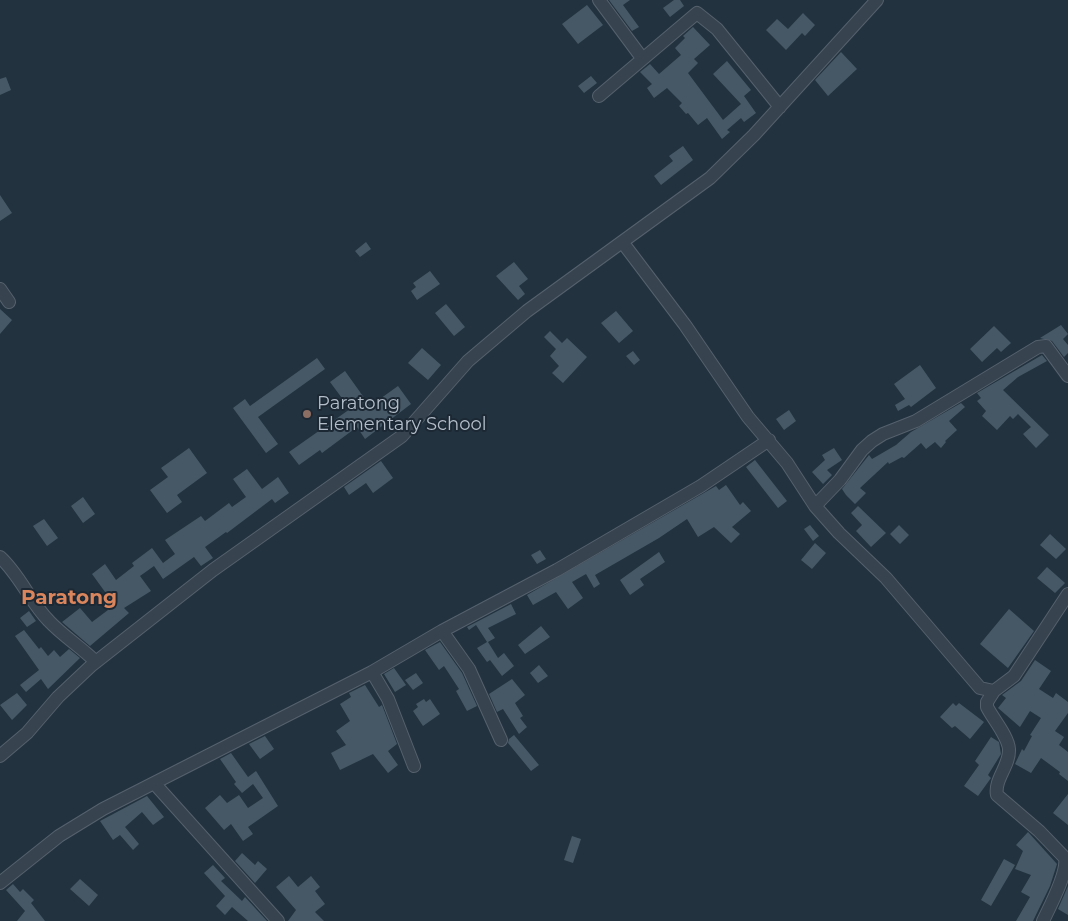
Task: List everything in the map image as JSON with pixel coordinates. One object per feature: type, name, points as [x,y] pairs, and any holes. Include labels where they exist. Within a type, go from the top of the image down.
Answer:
[{"type":"street","points":[[599,0],[642,58]]},
{"type":"street","points":[[0,756],[27,733],[58,697],[96,662],[213,570],[402,436],[468,361],[527,311],[710,178],[731,159],[877,0]]},
{"type":"street","points":[[599,96],[697,13],[717,29],[780,106]]},
{"type":"street","points":[[623,243],[686,325],[722,382],[769,440],[803,486],[815,506],[886,578],[980,688],[994,691]]},
{"type":"street","points":[[0,289],[9,302]]},
{"type":"street","points":[[815,506],[840,480],[862,450],[872,441],[883,434],[916,421],[1038,347],[1046,346],[1068,376]]},
{"type":"street","points":[[0,882],[59,836],[103,809],[372,672],[442,631],[557,570],[701,486],[769,440]]},
{"type":"street","points":[[0,557],[12,569],[48,620],[79,645],[96,662]]},
{"type":"street","points":[[1043,921],[1065,875],[1067,864],[1039,831],[997,795],[998,781],[1009,756],[1009,747],[986,707],[994,691],[1014,676],[1068,594]]},
{"type":"street","points":[[442,631],[469,669],[501,740]]},
{"type":"street","points":[[372,672],[388,699],[414,766]]},
{"type":"street","points":[[154,783],[278,921]]},
{"type":"building","points":[[609,0],[630,0],[623,5],[639,27],[632,31]]},
{"type":"building","points":[[674,0],[680,0],[684,6],[670,17],[663,8]]},
{"type":"building","points":[[587,5],[603,25],[578,44],[562,24]]},
{"type":"building","points":[[803,13],[815,25],[805,36],[802,33],[786,50],[766,30],[777,19],[788,29]]},
{"type":"building","points":[[693,27],[710,45],[694,59],[698,63],[688,73],[723,120],[741,104],[713,74],[727,61],[751,90],[744,96],[756,113],[744,122],[741,118],[727,130],[730,132],[722,139],[707,118],[698,125],[688,113],[686,114],[679,106],[682,103],[667,88],[654,98],[647,88],[652,84],[640,72],[650,64],[659,74],[681,55],[675,48],[685,38],[683,36]]},
{"type":"building","points":[[841,52],[857,69],[828,96],[815,80]]},
{"type":"building","points":[[591,76],[597,83],[584,93],[578,86]]},
{"type":"building","points":[[6,77],[11,90],[0,95],[0,79]]},
{"type":"building","points":[[683,146],[693,160],[661,185],[654,176],[673,161],[669,156]]},
{"type":"building","points":[[0,195],[12,213],[0,221]]},
{"type":"building","points":[[366,242],[371,249],[360,257],[355,251]]},
{"type":"building","points":[[514,262],[528,279],[519,286],[525,294],[518,300],[496,276]]},
{"type":"building","points":[[430,271],[440,284],[417,300],[411,291],[416,287],[413,283]]},
{"type":"building","points":[[446,304],[465,327],[454,336],[435,313]]},
{"type":"building","points":[[0,309],[12,320],[0,334]]},
{"type":"building","points":[[616,311],[633,331],[619,343],[601,323]]},
{"type":"building","points":[[1061,325],[1068,334],[1063,339],[1068,345],[1068,353],[1064,357],[1052,341],[1040,338]]},
{"type":"building","points":[[994,326],[1011,343],[1001,352],[997,348],[982,362],[970,349]]},
{"type":"building","points":[[550,331],[562,343],[567,338],[587,357],[563,383],[552,373],[559,366],[550,356],[556,349],[544,337]]},
{"type":"building","points":[[422,348],[441,365],[428,380],[408,363]]},
{"type":"building","points":[[633,351],[640,360],[634,365],[626,356]]},
{"type":"building","points":[[1042,355],[1047,361],[1018,377],[1003,390],[1049,435],[1036,448],[1023,434],[1031,427],[1018,414],[1013,419],[1010,416],[997,430],[982,416],[986,411],[977,401],[981,398],[977,393]]},
{"type":"building","points":[[317,358],[325,369],[258,417],[278,444],[266,453],[233,408],[245,399],[250,406]]},
{"type":"building","points":[[920,365],[936,388],[911,407],[909,405],[898,411],[895,405],[905,399],[894,384]]},
{"type":"building","points":[[345,371],[370,406],[398,386],[411,404],[365,439],[357,427],[322,453],[320,450],[299,465],[289,452],[350,409],[330,382]]},
{"type":"building","points":[[961,403],[965,407],[949,421],[957,430],[945,441],[941,448],[935,442],[926,449],[921,443],[904,458],[902,457],[889,464],[888,462],[860,488],[866,493],[855,504],[846,495],[842,489],[869,455],[872,459],[896,445],[911,432]]},
{"type":"building","points":[[789,410],[796,421],[784,430],[776,419]]},
{"type":"building","points":[[189,448],[207,473],[177,495],[182,502],[167,513],[150,490],[168,477],[161,468]]},
{"type":"building","points":[[834,448],[842,460],[827,470],[832,475],[823,484],[812,472],[825,460],[822,455]]},
{"type":"building","points":[[755,460],[787,501],[778,508],[746,467]]},
{"type":"building","points":[[381,461],[393,478],[373,493],[366,483],[349,495],[344,487]]},
{"type":"building","points":[[247,469],[262,489],[278,477],[289,493],[275,503],[272,499],[205,547],[213,558],[201,566],[194,557],[163,579],[154,566],[140,576],[151,591],[124,608],[129,613],[90,646],[62,622],[80,608],[92,622],[108,610],[101,601],[108,596],[92,574],[105,564],[116,580],[134,566],[132,563],[152,548],[163,563],[175,554],[165,540],[201,516],[205,521],[229,503],[232,507],[246,497],[233,479]]},
{"type":"building","points":[[726,485],[740,505],[743,502],[751,511],[732,527],[740,534],[731,543],[714,527],[698,537],[687,519],[659,538],[595,575],[600,584],[594,588],[586,574],[572,582],[583,598],[568,609],[556,592],[533,605],[527,595],[716,486],[719,490]]},
{"type":"building","points":[[83,497],[95,514],[83,523],[71,506]]},
{"type":"building","points":[[858,506],[886,533],[871,547],[856,531],[862,525],[851,513]]},
{"type":"building","points":[[44,519],[58,538],[47,546],[33,526]]},
{"type":"building","points":[[810,525],[819,536],[813,541],[804,529]]},
{"type":"building","points":[[899,525],[909,535],[900,544],[890,534]]},
{"type":"building","points":[[1050,534],[1066,549],[1056,559],[1040,545]]},
{"type":"building","points":[[815,543],[826,553],[812,569],[801,560]]},
{"type":"building","points":[[540,550],[546,559],[537,564],[531,555]]},
{"type":"building","points":[[659,552],[665,562],[640,579],[644,585],[630,595],[620,580]]},
{"type":"building","points":[[1047,567],[1065,583],[1055,593],[1037,578]]},
{"type":"building","points":[[511,604],[516,614],[488,628],[495,638],[488,642],[498,658],[504,653],[514,666],[502,676],[490,660],[487,662],[477,648],[487,642],[476,625],[469,630],[467,627]]},
{"type":"building","points":[[1009,609],[1034,631],[1008,668],[980,644]]},
{"type":"building","points":[[29,611],[36,621],[27,627],[20,618]]},
{"type":"building","points":[[541,626],[550,637],[525,654],[518,645]]},
{"type":"building","points":[[24,630],[39,649],[41,647],[48,656],[54,650],[60,657],[69,649],[80,658],[48,689],[41,679],[26,692],[20,685],[39,670],[15,636]]},
{"type":"building","points":[[440,642],[462,673],[477,706],[467,711],[456,691],[459,689],[444,666],[439,670],[425,650]]},
{"type":"building","points":[[1035,660],[1051,671],[1039,689],[1053,698],[1056,693],[1068,702],[1068,713],[1055,731],[1064,737],[1059,745],[1068,752],[1068,781],[1059,774],[1060,772],[1041,758],[1031,773],[1015,764],[1041,718],[1030,711],[1020,727],[998,708],[1006,698],[1002,695],[1021,681]]},
{"type":"building","points":[[539,665],[548,676],[538,683],[530,673]]},
{"type":"building","points":[[394,668],[406,685],[395,692],[384,674]]},
{"type":"building","points":[[416,673],[423,683],[413,690],[405,680]]},
{"type":"building","points":[[512,679],[525,695],[515,703],[523,716],[520,718],[527,727],[519,734],[503,709],[497,712],[489,694]]},
{"type":"building","points":[[365,685],[379,707],[382,705],[397,744],[388,751],[398,765],[388,773],[373,754],[340,770],[331,753],[346,745],[336,731],[350,721],[340,704],[351,697],[349,693]]},
{"type":"building","points":[[17,693],[27,705],[12,720],[0,705]]},
{"type":"building","points":[[424,699],[426,702],[430,699],[440,714],[423,726],[413,711],[418,707],[416,704]]},
{"type":"building","points":[[953,703],[956,706],[959,703],[984,722],[970,739],[955,726],[952,728],[940,717]]},
{"type":"building","points":[[514,735],[539,765],[531,771],[508,743],[509,739]]},
{"type":"building","points":[[265,736],[274,749],[260,759],[249,744]]},
{"type":"building","points":[[991,737],[999,742],[1001,754],[988,775],[991,778],[978,796],[964,786],[979,765],[975,761]]},
{"type":"building","points":[[231,753],[248,777],[256,771],[278,806],[248,827],[253,834],[243,841],[231,824],[224,830],[205,808],[220,795],[227,803],[239,795],[248,808],[263,798],[253,784],[242,793],[234,784],[236,782],[220,759]]},
{"type":"building","points":[[1068,794],[1068,825],[1053,813]]},
{"type":"building","points":[[147,796],[164,817],[153,825],[142,812],[125,827],[139,844],[133,850],[120,835],[113,840],[100,821]]},
{"type":"building","points":[[1028,832],[1057,864],[1050,886],[1033,921],[1016,921],[1030,897],[1021,892],[1031,875],[1015,869],[1023,851],[1016,845]]},
{"type":"building","points":[[572,836],[581,839],[573,863],[564,860]]},
{"type":"building","points":[[242,853],[255,865],[258,861],[267,869],[255,883],[235,861]]},
{"type":"building","points":[[1004,859],[1015,865],[991,906],[981,900]]},
{"type":"building","points":[[213,865],[225,878],[221,881],[242,901],[245,897],[267,921],[248,921],[232,907],[225,915],[216,906],[225,896],[204,873]]},
{"type":"building","points":[[289,876],[298,887],[311,876],[320,887],[315,891],[325,904],[315,912],[324,921],[288,921],[296,910],[276,887]]},
{"type":"building","points":[[80,879],[98,895],[89,906],[70,889]]},
{"type":"building","points":[[13,884],[20,892],[23,889],[34,900],[31,903],[45,921],[17,921],[25,911],[6,890]]},
{"type":"building","points":[[1068,886],[1068,915],[1058,909]]},
{"type":"place","name":"Paratong Elementary School","points":[[307,414]]},
{"type":"district","name":"Paratong","points":[[69,598]]}]
